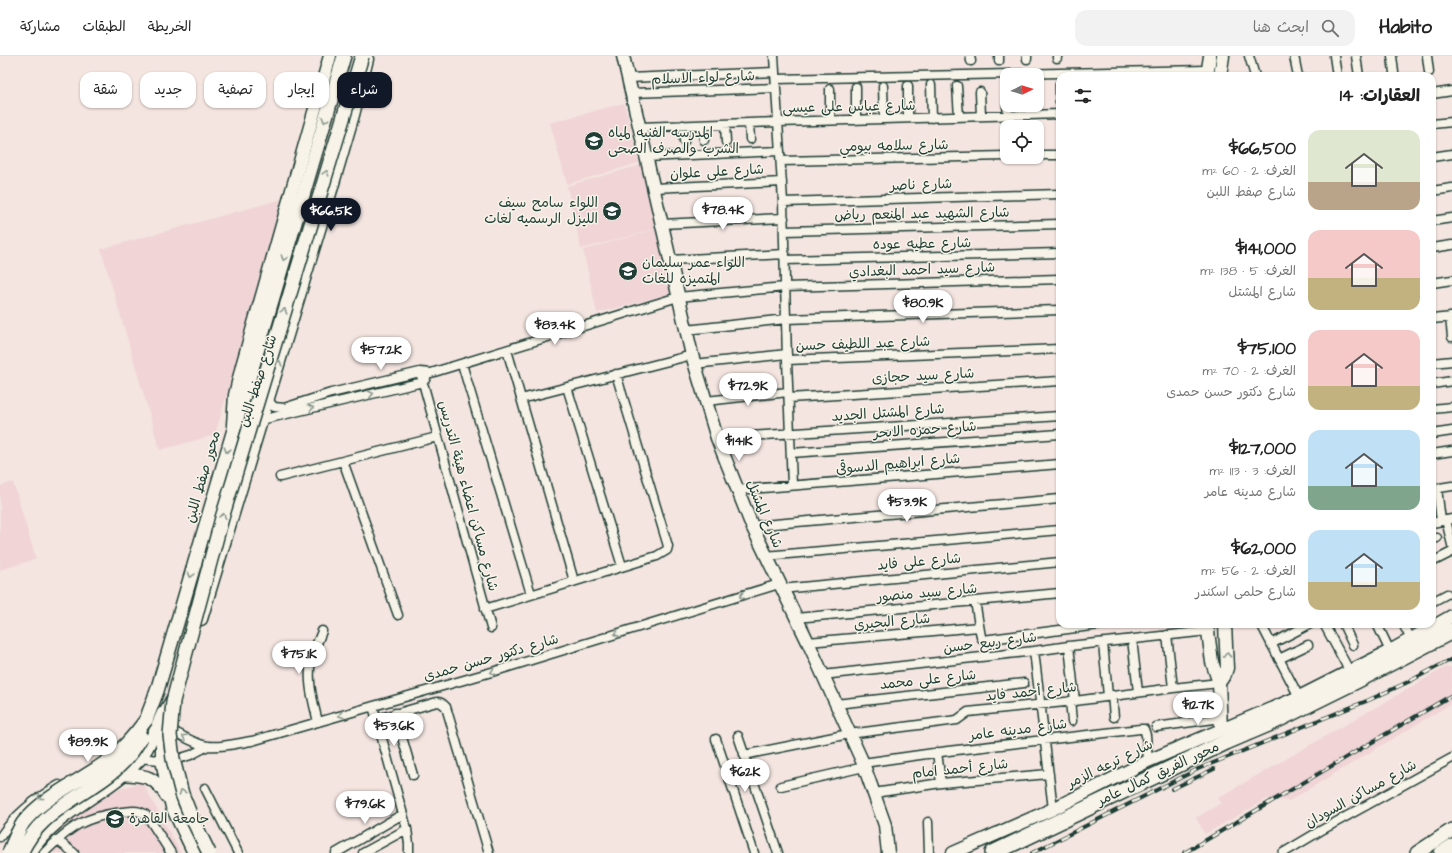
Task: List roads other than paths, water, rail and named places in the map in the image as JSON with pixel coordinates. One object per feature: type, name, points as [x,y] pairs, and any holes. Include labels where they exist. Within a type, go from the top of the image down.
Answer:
[{"type":"highway","name":"محور الفريق كمال عامر","points":[[993,853],[1158,774],[1285,716],[1452,631]]},
{"type":"highway","name":"محور الفريق كمال عامر","points":[[1011,853],[1223,752],[1308,715],[1452,640]]},
{"type":"main road","name":"محور صفط اللبن","points":[[9,853],[13,841],[24,822],[36,809],[114,756],[129,742],[146,720],[157,691],[344,56]]},
{"type":"main road","points":[[209,853],[190,814],[177,778],[171,746],[171,714],[173,701],[222,518],[362,56]]},
{"type":"main road","points":[[21,853],[34,831],[45,820],[102,781],[128,757],[136,748],[142,736],[146,720]]},
{"type":"main road","points":[[1417,853],[1452,830]]},
{"type":"main road","points":[[1441,853],[1452,846]]},
{"type":"street","points":[[233,432],[233,414],[237,388],[330,56]]},
{"type":"street","name":"شارع صفط اللبن","points":[[30,853],[36,843],[58,820],[105,788],[140,758],[163,713],[179,688],[268,400],[353,115],[368,56]]},
{"type":"street","name":"شارع المشتل","points":[[623,56],[670,260],[676,298],[693,359],[718,438],[737,490],[765,556],[808,642],[863,765],[884,825],[888,853]]},
{"type":"street","points":[[775,56],[784,218],[788,395],[792,486]]},
{"type":"street","points":[[1207,72],[1210,56]]},
{"type":"street","points":[[1221,72],[1223,56]]},
{"type":"street","points":[[1250,56],[1254,72]]},
{"type":"street","points":[[1294,56],[1297,72]]},
{"type":"street","points":[[1334,56],[1336,72]]},
{"type":"street","points":[[1356,56],[1358,72]]},
{"type":"street","points":[[1392,56],[1394,72]]},
{"type":"street","points":[[1427,56],[1429,72]]},
{"type":"street","points":[[628,78],[1056,74]]},
{"type":"street","points":[[931,85],[932,118]]},
{"type":"street","points":[[883,86],[884,119]]},
{"type":"street","points":[[908,86],[908,118]]},
{"type":"street","points":[[957,86],[958,117]]},
{"type":"street","points":[[856,87],[856,120]]},
{"type":"street","name":"شارع لواء الاسلام","points":[[632,93],[776,88]]},
{"type":"street","points":[[830,89],[830,120]]},
{"type":"street","points":[[1436,93],[1452,91]]},
{"type":"street","points":[[980,92],[981,116]]},
{"type":"street","name":"شارع عباس على عيسى","points":[[640,127],[1056,114]]},
{"type":"street","points":[[1436,124],[1452,122]]},
{"type":"street","points":[[749,123],[750,139]]},
{"type":"street","points":[[704,124],[704,140]]},
{"type":"street","points":[[725,124],[726,142]]},
{"type":"street","points":[[683,125],[684,141]]},
{"type":"street","points":[[646,157],[780,151]]},
{"type":"street","points":[[1044,155],[1056,154]]},
{"type":"street","points":[[1436,156],[1452,154]]},
{"type":"street","name":"شارع سلامه بيومي","points":[[781,161],[1000,156]]},
{"type":"street","name":"شارع على علوان","points":[[654,188],[782,182]]},
{"type":"street","points":[[1436,190],[1452,188]]},
{"type":"street","name":"شارع ناصر","points":[[783,202],[1056,194]]},
{"type":"street","points":[[662,224],[784,218]]},
{"type":"street","points":[[1436,220],[1452,218]]},
{"type":"street","name":"شارع الشهيد عبد المنعم رياض","points":[[784,231],[1056,224]]},
{"type":"street","points":[[1436,247],[1452,245]]},
{"type":"street","name":"شارع عطيه عوده","points":[[670,260],[1056,253]]},
{"type":"street","name":"شارع سيد احمد البغدادي","points":[[431,373],[676,298],[785,287],[1056,279]]},
{"type":"street","points":[[1436,282],[1452,280]]},
{"type":"street","points":[[686,330],[786,318],[1056,310]]},
{"type":"street","points":[[1436,319],[1451,317],[1452,337]]},
{"type":"street","name":"شارع عبد اللطيف حسن","points":[[520,399],[616,374],[693,359],[1056,349]]},
{"type":"street","points":[[507,350],[574,581]]},
{"type":"street","points":[[1436,363],[1452,361]]},
{"type":"street","points":[[462,364],[532,594]]},
{"type":"street","points":[[268,400],[274,407],[284,408],[331,393],[420,372],[431,373]]},
{"type":"street","name":"شارع مساكن اعضاء هيئة التدريس","points":[[420,372],[491,628]]},
{"type":"street","points":[[261,420],[423,382],[431,373]]},
{"type":"street","points":[[485,609],[663,553],[667,550],[668,546],[616,374]]},
{"type":"street","name":"شارع سيد حجازى","points":[[706,401],[788,395],[1056,381]]},
{"type":"street","points":[[1436,383],[1452,381]]},
{"type":"street","points":[[567,387],[622,566]]},
{"type":"street","points":[[1436,409],[1452,407]]},
{"type":"street","name":"شارع المشتل الجديد","points":[[718,438],[790,432],[1056,416]]},
{"type":"street","points":[[1436,434],[1452,432]]},
{"type":"street","name":"شارع حمزه الابحر","points":[[791,453],[1056,434]]},
{"type":"street","points":[[280,477],[437,437]]},
{"type":"street","points":[[1436,453],[1452,451]]},
{"type":"street","points":[[343,461],[398,615]]},
{"type":"street","name":"شارع ابراهيم الدسوقى","points":[[737,490],[1056,464]]},
{"type":"street","points":[[1436,489],[1452,486]]},
{"type":"street","points":[[752,526],[1056,500]]},
{"type":"street","points":[[1436,506],[1446,520],[1452,545]]},
{"type":"street","points":[[1436,521],[1446,520]]},
{"type":"street","points":[[765,556],[1056,530]]},
{"type":"street","points":[[1436,560],[1452,552]]},
{"type":"street","name":"شارع على فايد","points":[[780,586],[1056,562]]},
{"type":"street","name":"شارع دكتور حسن حمدى","points":[[0,837],[29,805],[46,793],[62,783],[121,761],[140,758],[171,760],[181,758],[208,746],[228,745],[252,741],[780,586]]},
{"type":"street","name":"شارع سيد منصور","points":[[796,618],[1056,593]]},
{"type":"street","points":[[1436,600],[1447,594]]},
{"type":"street","points":[[975,601],[981,638],[984,640],[1076,628]]},
{"type":"street","name":"شارع ترعه الزمر","points":[[1436,623],[1452,616]]},
{"type":"street","name":"شارع البحيري","points":[[808,642],[979,628]]},
{"type":"street","name":"شارع ربيع حسن","points":[[823,675],[1103,643],[1167,635],[1202,628]]},
{"type":"street","points":[[1156,727],[1221,724],[1218,683],[1213,666],[1207,628]]},
{"type":"street","points":[[1218,683],[1225,674],[1227,668],[1225,628]]},
{"type":"street","points":[[1263,628],[1299,697]]},
{"type":"street","points":[[1271,644],[1300,628]]},
{"type":"street","points":[[1326,628],[1350,672]]},
{"type":"street","points":[[1345,628],[1353,645]]},
{"type":"street","points":[[1379,628],[1390,651]]},
{"type":"street","points":[[1405,628],[1411,639]]},
{"type":"street","name":"شارع ترعه الزمر","points":[[953,853],[1053,809],[1221,724],[1299,697],[1390,651],[1427,628]]},
{"type":"street","points":[[318,722],[310,688],[309,674],[311,659],[322,631]]},
{"type":"street","points":[[1167,635],[1173,688]]},
{"type":"street","points":[[1132,639],[1138,692]]},
{"type":"street","points":[[1103,643],[1114,717]]},
{"type":"street","points":[[1279,659],[1308,645]]},
{"type":"street","points":[[1069,646],[1073,701],[1072,721]]},
{"type":"street","points":[[1034,651],[1053,809]]},
{"type":"street","name":"شارع على محمد","points":[[836,704],[1024,683]]},
{"type":"street","name":"شارع أحمد فايد","points":[[744,755],[849,734],[957,720],[968,712],[1218,683]]},
{"type":"street","points":[[376,719],[437,702],[441,702],[446,707],[489,853]]},
{"type":"street","points":[[373,706],[404,814],[409,853]]},
{"type":"street","name":"شارع صفط اللبن","points":[[165,712],[166,714],[162,734],[162,760],[172,806]]},
{"type":"street","points":[[395,713],[413,775]]},
{"type":"street","name":"شارع دكتور حسن حمدى","points":[[164,725],[184,736],[208,746]]},
{"type":"street","name":"شارع مدينه عامر","points":[[781,786],[863,765],[937,752],[1144,729],[1146,735],[1148,761]]},
{"type":"street","points":[[738,736],[778,853]]},
{"type":"street","points":[[716,739],[754,853]]},
{"type":"street","points":[[937,752],[941,783]]},
{"type":"street","name":"شارع مساكن السودان","points":[[1284,853],[1452,758]]},
{"type":"street","points":[[92,772],[143,776],[160,785],[172,806],[194,853]]},
{"type":"street","name":"شارع أحمد امام","points":[[874,793],[941,783],[1049,774]]},
{"type":"street","points":[[205,788],[238,853]]},
{"type":"street","points":[[44,853],[74,826],[89,818],[106,814],[135,811],[143,813],[148,817],[171,853]]},
{"type":"street","points":[[336,853],[404,814]]},
{"type":"street","points":[[928,822],[930,853]]},
{"type":"street","points":[[363,853],[407,828]]},
{"type":"street","points":[[57,840],[74,853]]},
{"type":"railway","points":[[1032,853],[1198,769],[1369,700],[1452,659]]},
{"type":"railway","points":[[1184,853],[1452,695]]},
{"type":"railway","points":[[1172,789],[1214,769]]},
{"type":"place","name":"المدرسه الفنيه لمياه الشرب والصرف الصحى","points":[[594,141]]},
{"type":"place","name":"اللواء سامح سيف الليزل الرسميه لغات","points":[[612,211]]},
{"type":"place","name":"اللواء عمر سليمان المتميزه للغات","points":[[628,271]]},
{"type":"place","name":"جامعة القاهرة","points":[[115,819]]}]
